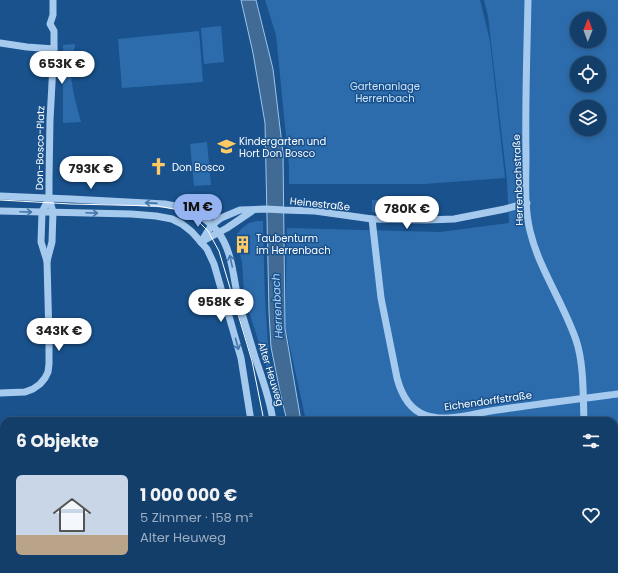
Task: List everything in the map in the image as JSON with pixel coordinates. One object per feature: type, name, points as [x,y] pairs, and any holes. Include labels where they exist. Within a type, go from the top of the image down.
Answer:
[{"type":"street","name":"Don-Bosco-Platz","points":[[49,198],[50,120],[54,49],[54,31],[50,24],[53,15],[53,0]]},
{"type":"street","name":"Herrenbachstraße","points":[[528,0],[525,99],[528,221],[534,246],[576,341],[581,366],[584,417]]},
{"type":"street","points":[[0,43],[33,48],[54,49]]},
{"type":"street","name":"Alter Heuweg","points":[[0,196],[131,201],[170,205],[191,211],[203,217],[218,232],[229,253],[239,305],[268,394],[272,417]]},
{"type":"street","points":[[47,261],[41,242],[42,212],[49,198]]},
{"type":"street","points":[[0,392],[25,392],[33,389],[40,384],[48,372],[49,344],[47,261],[52,242],[52,212],[49,198]]},
{"type":"street","name":"Heinestraße","points":[[201,242],[212,225],[221,218],[240,210],[266,209],[314,212],[372,220],[454,219],[505,210],[527,203]]},
{"type":"street","name":"Heinestraße","points":[[201,242],[227,228],[253,210]]},
{"type":"street","points":[[0,211],[156,216],[172,219],[182,224],[192,232],[208,251],[214,264],[241,358],[250,417]]},
{"type":"street","name":"Eichendorffstraße","points":[[372,220],[381,298],[396,378],[403,396],[414,409],[423,415],[430,417]]},
{"type":"street","points":[[208,251],[210,242],[213,239],[220,238],[223,241]]},
{"type":"street","name":"Eichendorffstraße","points":[[453,417],[618,394]]},
{"type":"green space","name":"Gartenanlage Herrenbach","points":[[265,0],[480,0],[490,41],[505,178],[424,184],[289,184],[289,166],[276,35]]},
{"type":"green space","points":[[484,0],[618,0],[618,417],[305,417],[285,325],[287,228],[440,232],[509,223],[507,181],[488,16]]},
{"type":"green space","points":[[221,26],[224,62],[204,64],[201,28]]},
{"type":"green space","points":[[199,31],[203,82],[122,88],[118,39]]},
{"type":"green space","points":[[75,44],[70,66],[81,122],[63,123],[63,45]]},
{"type":"green space","points":[[207,142],[211,185],[194,186],[190,144]]},
{"type":"green space","points":[[420,199],[421,213],[372,212],[372,200]]},
{"type":"green space","points":[[263,221],[265,302],[270,378],[247,305],[244,291],[242,262],[236,239],[237,234],[242,228],[249,223]]},
{"type":"water","name":"Herrenbach","points":[[241,0],[256,0],[273,69],[283,153],[285,328],[300,417],[286,417],[271,347],[265,123],[253,53]]},
{"type":"tram line","points":[[0,200],[71,204],[157,206],[174,209],[190,215],[198,221],[208,231],[219,251],[252,361],[263,417]]},
{"type":"place","name":"Kindergarten und Hort Don Bosco","points":[[226,147]]},
{"type":"place","name":"Don Bosco","points":[[159,167]]},
{"type":"place","name":"Taubenturm im Herrenbach","points":[[243,244]]}]
